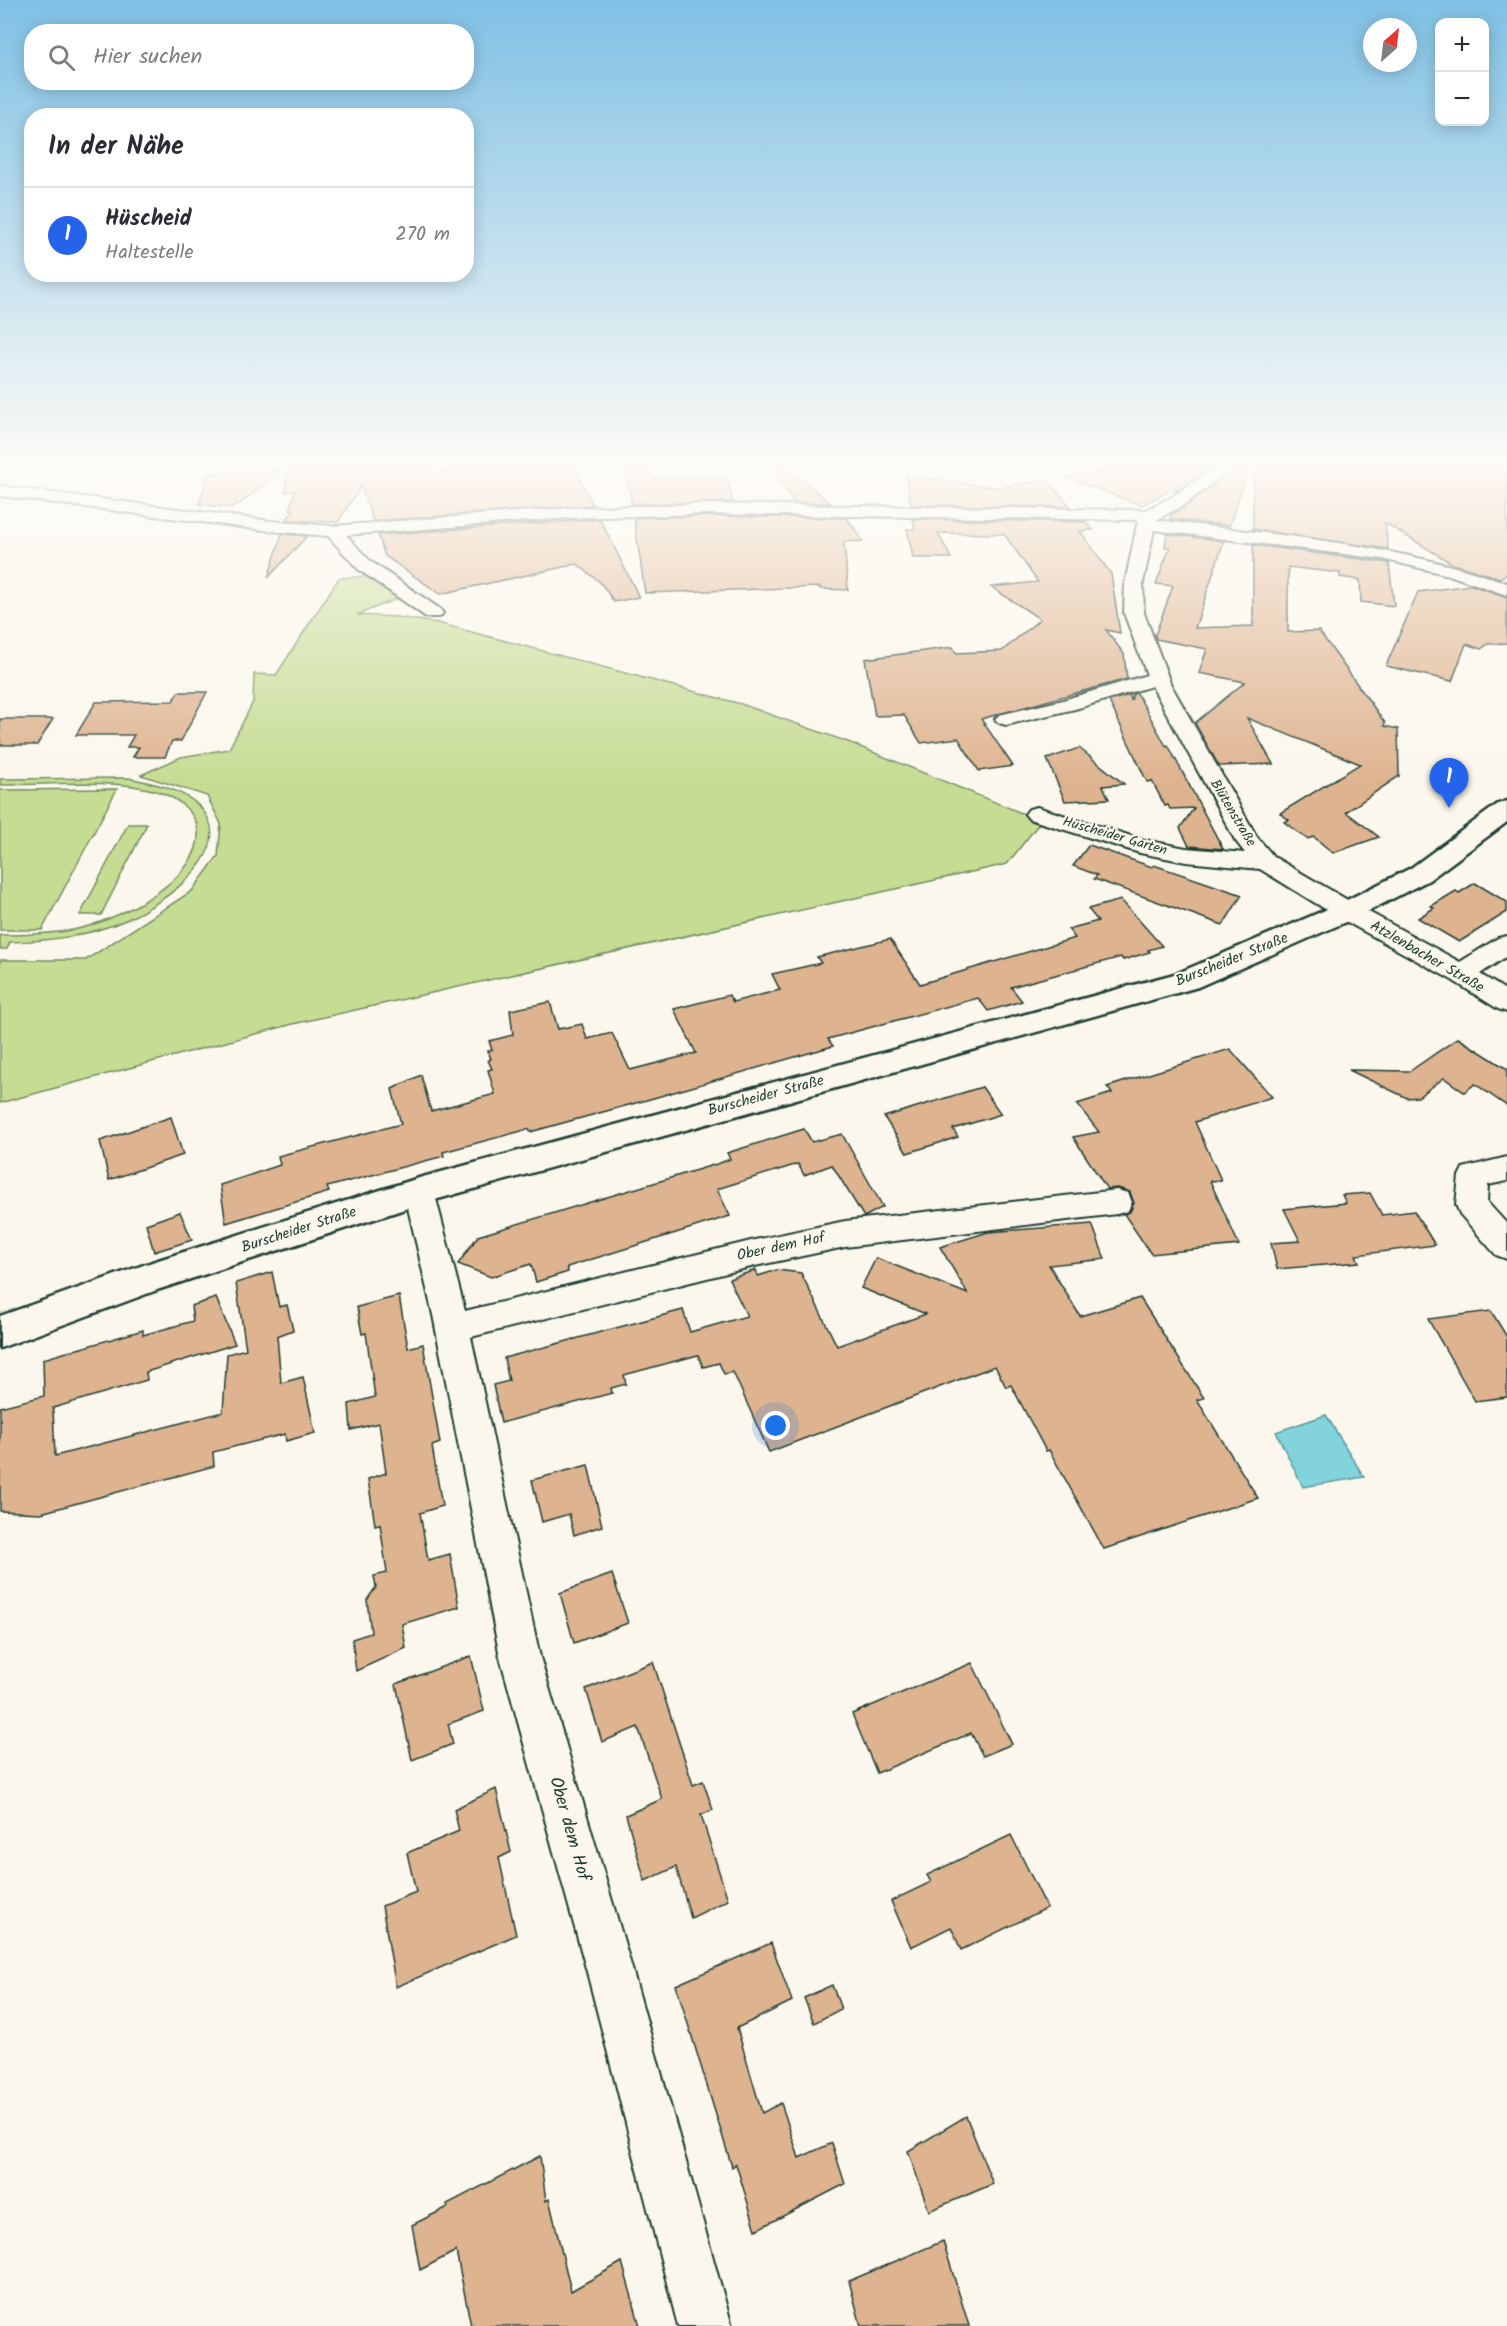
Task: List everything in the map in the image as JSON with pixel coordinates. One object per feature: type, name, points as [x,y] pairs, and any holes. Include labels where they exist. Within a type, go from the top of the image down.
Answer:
[{"type":"main road","name":"Burscheider Straße","points":[[0,1332],[152,1277],[419,1191],[1188,980],[1347,911],[1420,874],[1507,809]]},
{"type":"street","points":[[371,570],[434,613]]},
{"type":"street","name":"Blütenstraße","points":[[1137,570],[1134,583],[1134,613],[1158,678],[1247,840],[1266,862],[1347,911]]},
{"type":"street","points":[[1449,570],[1507,589]]},
{"type":"street","points":[[1006,719],[1068,705],[1158,678]]},
{"type":"street","name":"Hüscheider Gärten","points":[[1037,814],[1140,846],[1186,855],[1266,862]]},
{"type":"street","name":"Atzlenbacher Straße","points":[[1347,911],[1461,974],[1507,1003]]},
{"type":"street","points":[[1461,974],[1507,944]]},
{"type":"street","points":[[1507,1169],[1474,1176],[1471,1205],[1507,1246]]},
{"type":"street","name":"Ober dem Hof","points":[[419,1191],[452,1328],[520,1657],[610,1971],[705,2326]]},
{"type":"street","name":"Ober dem Hof","points":[[452,1328],[755,1252],[845,1234],[1117,1202]]},
{"type":"green space","points":[[372,576],[401,597],[357,615],[397,617],[438,623],[741,704],[848,742],[1041,821],[1007,864],[293,1024],[0,1103],[0,960],[86,960],[192,891],[218,856],[221,824],[207,796],[141,775],[181,757],[229,749],[253,702],[254,674],[276,675],[339,578]]},
{"type":"green space","points":[[129,778],[165,787],[190,798],[209,821],[211,839],[205,856],[193,873],[159,901],[126,920],[69,937],[10,942],[7,949],[0,949],[0,935],[36,934],[90,926],[152,896],[185,867],[195,850],[198,832],[190,812],[173,798],[159,792],[123,785],[102,784],[0,785],[0,779]]},
{"type":"green space","points":[[117,789],[42,930],[0,930],[0,790]]},
{"type":"green space","points":[[128,824],[147,824],[101,915],[80,915]]},
{"type":"water","points":[[1326,1415],[1364,1477],[1303,1487],[1276,1432]]},
{"type":"building","points":[[405,570],[552,570],[440,594]]},
{"type":"building","points":[[584,570],[625,570],[639,597],[614,602],[601,583]]},
{"type":"building","points":[[642,570],[846,570],[848,590],[820,589],[820,587],[645,593]]},
{"type":"building","points":[[1029,570],[1108,570],[1111,574],[1120,633],[1106,630],[1124,654],[1127,679],[981,719],[1013,766],[979,771],[958,738],[921,743],[904,715],[875,716],[865,659],[953,647],[956,653],[1002,651],[1040,619],[991,587],[1038,582]]},
{"type":"building","points":[[1161,570],[1214,570],[1195,628],[1253,626],[1253,570],[1288,570],[1288,632],[1319,631],[1385,723],[1384,726],[1398,729],[1399,776],[1346,812],[1379,837],[1333,853],[1314,837],[1307,839],[1284,822],[1289,820],[1280,813],[1360,764],[1247,718],[1273,764],[1219,766],[1195,723],[1245,682],[1199,673],[1207,649],[1156,639],[1155,635],[1173,586],[1156,584]]},
{"type":"building","points":[[1310,570],[1390,570],[1394,606],[1361,602],[1360,580],[1340,577],[1340,573]]},
{"type":"building","points":[[1472,570],[1507,570],[1507,574],[1500,578]]},
{"type":"building","points":[[1471,585],[1507,597],[1507,643],[1488,644],[1481,649],[1466,644],[1452,681],[1386,666],[1418,592]]},
{"type":"building","points":[[178,692],[207,692],[181,741],[172,741],[165,757],[133,757],[139,747],[127,747],[134,735],[76,735],[96,702],[173,701]]},
{"type":"building","points":[[1137,693],[1166,746],[1168,745],[1223,849],[1189,846],[1180,828],[1194,808],[1170,809],[1168,805],[1165,806],[1152,781],[1147,782],[1109,701],[1130,695],[1131,701],[1133,694]]},
{"type":"building","points":[[0,719],[53,719],[37,745],[0,745]]},
{"type":"building","points":[[1079,748],[1124,784],[1103,786],[1109,799],[1065,801],[1047,759]]},
{"type":"building","points":[[1089,845],[1242,895],[1223,925],[1094,879],[1097,875],[1073,866]]},
{"type":"building","points":[[1475,883],[1507,902],[1507,912],[1459,942],[1418,918],[1434,908],[1431,906]]},
{"type":"building","points":[[1121,900],[1162,946],[1123,960],[1121,957],[1011,987],[1022,1001],[988,1011],[978,998],[828,1039],[833,1046],[530,1132],[529,1129],[443,1152],[444,1156],[327,1187],[329,1192],[226,1223],[220,1185],[280,1165],[278,1156],[401,1124],[392,1089],[421,1075],[431,1111],[495,1094],[488,1070],[492,1069],[488,1060],[491,1059],[488,1051],[492,1050],[489,1041],[513,1035],[510,1010],[550,1002],[558,1029],[582,1024],[587,1039],[612,1033],[630,1070],[696,1053],[674,1009],[729,995],[733,1002],[780,990],[772,974],[821,963],[817,957],[890,939],[920,984],[1075,938],[1068,929],[1098,921],[1088,909]]},
{"type":"building","points":[[1458,1038],[1507,1069],[1507,1106],[1475,1084],[1464,1092],[1444,1078],[1418,1097],[1407,1098],[1349,1070],[1410,1071]]},
{"type":"building","points":[[1230,1049],[1272,1097],[1195,1122],[1221,1180],[1210,1181],[1239,1245],[1151,1254],[1124,1214],[1130,1212],[1134,1203],[1130,1192],[1118,1188],[1107,1189],[1073,1137],[1099,1132],[1077,1104],[1112,1093],[1107,1087]]},
{"type":"building","points":[[982,1087],[1001,1114],[953,1129],[958,1137],[907,1153],[884,1117]]},
{"type":"building","points":[[171,1117],[183,1155],[109,1180],[100,1141]]},
{"type":"building","points":[[804,1129],[812,1142],[842,1134],[883,1207],[864,1217],[832,1165],[804,1175],[798,1164],[717,1189],[730,1216],[567,1267],[568,1272],[536,1282],[531,1264],[491,1277],[458,1264],[478,1236],[720,1163],[730,1159],[727,1153]]},
{"type":"building","points":[[1370,1193],[1382,1215],[1414,1211],[1435,1245],[1356,1255],[1359,1262],[1277,1269],[1271,1243],[1300,1241],[1284,1209],[1346,1203],[1342,1195]]},
{"type":"building","points":[[180,1212],[192,1240],[154,1252],[146,1224]]},
{"type":"building","points":[[1092,1224],[1105,1259],[1049,1265],[1080,1316],[1140,1298],[1204,1398],[1197,1400],[1258,1498],[1104,1549],[1049,1450],[1046,1451],[1011,1385],[1006,1387],[995,1366],[769,1452],[733,1372],[724,1374],[719,1363],[703,1367],[698,1355],[624,1375],[626,1384],[611,1388],[612,1393],[501,1423],[493,1385],[509,1381],[504,1358],[683,1310],[690,1332],[747,1316],[729,1279],[756,1270],[758,1276],[777,1270],[801,1273],[837,1346],[926,1314],[861,1288],[876,1258],[968,1294],[940,1247],[988,1232]]},
{"type":"building","points":[[272,1272],[279,1307],[287,1305],[293,1330],[277,1336],[281,1383],[303,1377],[315,1433],[286,1441],[285,1434],[213,1452],[214,1466],[41,1513],[0,1511],[0,1407],[44,1396],[43,1359],[143,1330],[143,1335],[193,1321],[191,1306],[216,1298],[235,1344],[146,1372],[147,1380],[53,1408],[55,1456],[223,1412],[227,1354],[246,1349],[236,1283]]},
{"type":"building","points":[[399,1296],[408,1348],[423,1344],[440,1443],[432,1446],[442,1506],[420,1513],[428,1560],[450,1554],[459,1607],[402,1624],[406,1648],[356,1671],[352,1639],[371,1633],[367,1600],[376,1587],[374,1576],[387,1573],[380,1524],[375,1525],[368,1479],[386,1473],[379,1423],[351,1430],[349,1404],[375,1397],[366,1333],[362,1334],[357,1307]]},
{"type":"building","points":[[1491,1311],[1507,1337],[1507,1397],[1475,1401],[1428,1319]]},
{"type":"building","points":[[588,1465],[602,1526],[574,1535],[569,1514],[542,1522],[532,1480]]},
{"type":"building","points":[[612,1574],[628,1623],[574,1643],[560,1593]]},
{"type":"building","points":[[471,1656],[484,1711],[448,1724],[453,1744],[412,1760],[396,1684]]},
{"type":"building","points":[[653,1662],[693,1785],[703,1781],[713,1810],[701,1815],[728,1900],[691,1918],[676,1867],[645,1881],[626,1815],[662,1799],[638,1727],[602,1742],[586,1689]]},
{"type":"building","points":[[972,1663],[1012,1744],[983,1756],[971,1733],[877,1773],[852,1714]]},
{"type":"building","points":[[496,1789],[511,1852],[499,1858],[516,1935],[396,1987],[382,1906],[416,1892],[407,1853],[459,1831],[454,1809]]},
{"type":"building","points":[[1011,1835],[1047,1908],[961,1950],[951,1927],[911,1947],[891,1901],[931,1882],[927,1875]]},
{"type":"building","points":[[771,1943],[792,2001],[737,2028],[762,2113],[781,2103],[799,2158],[832,2143],[845,2184],[756,2230],[736,2164],[732,2167],[676,1985]]},
{"type":"building","points":[[832,1985],[841,2009],[814,2023],[804,1998]]},
{"type":"building","points":[[966,2116],[993,2184],[929,2211],[908,2151]]},
{"type":"building","points":[[540,2156],[546,2201],[549,2199],[571,2291],[622,2262],[640,2326],[471,2326],[456,2251],[420,2270],[412,2225],[448,2207],[447,2204]]},
{"type":"building","points":[[943,2241],[969,2326],[861,2326],[849,2281]]},
{"type":"place","name":"Hüscheid","points":[[1449,808]]}]
